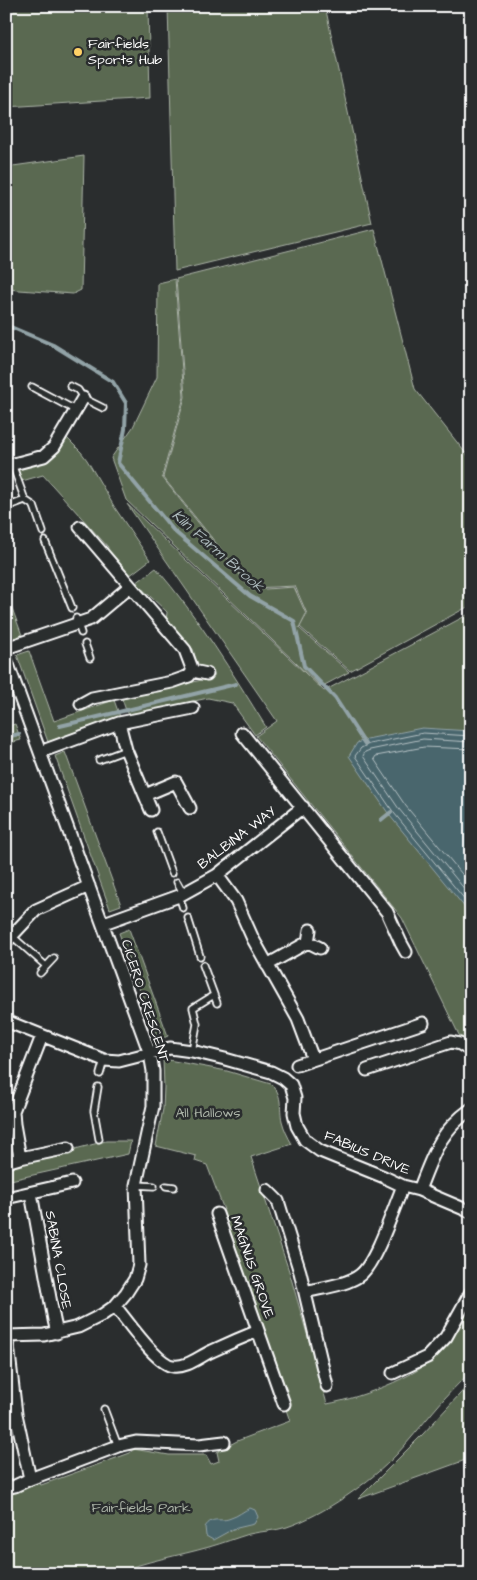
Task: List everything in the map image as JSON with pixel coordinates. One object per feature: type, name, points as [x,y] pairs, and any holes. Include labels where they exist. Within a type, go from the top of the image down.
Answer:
[{"type":"street","points":[[9,465],[44,456],[54,447],[83,398]]},
{"type":"street","points":[[80,528],[185,650],[193,670]]},
{"type":"street","points":[[6,648],[91,619],[129,586]]},
{"type":"street","name":"CICERO CRESCENT","points":[[6,659],[88,886],[104,923],[150,1054],[153,1071],[153,1106],[136,1185],[139,1265],[135,1279],[115,1306],[78,1327],[44,1335],[7,1336]]},
{"type":"street","points":[[193,670],[207,674]]},
{"type":"street","points":[[81,704],[92,698],[172,682],[189,676],[193,670]]},
{"type":"street","points":[[40,752],[119,723],[193,708]]},
{"type":"street","points":[[119,723],[126,750],[151,810]]},
{"type":"street","points":[[242,733],[387,912],[406,952]]},
{"type":"street","points":[[145,794],[176,782],[190,808]]},
{"type":"street","name":"BALBINA WAY","points":[[104,923],[181,894],[217,875],[303,807]]},
{"type":"street","points":[[217,875],[236,901],[267,965],[298,1018],[313,1059]]},
{"type":"street","points":[[10,934],[36,910],[88,886]]},
{"type":"street","points":[[308,942],[310,930]]},
{"type":"street","points":[[267,965],[308,942]]},
{"type":"street","points":[[308,942],[320,948]]},
{"type":"street","points":[[6,1021],[104,1060]]},
{"type":"street","points":[[297,1065],[423,1023]]},
{"type":"street","points":[[20,1158],[10,1111],[42,1036]]},
{"type":"street","points":[[367,1070],[451,1042],[460,1044],[471,1051]]},
{"type":"street","name":"FABIUS DRIVE","points":[[104,1060],[119,1061],[170,1048],[192,1051],[271,1072],[283,1078],[291,1085],[295,1098],[294,1113],[297,1126],[305,1140],[320,1151],[471,1212]]},
{"type":"street","points":[[419,1190],[443,1134],[457,1119],[471,1109]]},
{"type":"street","points":[[6,1162],[68,1148]]},
{"type":"street","points":[[6,1198],[72,1183]]},
{"type":"street","points":[[305,1292],[360,1276],[372,1261],[403,1186]]},
{"type":"street","points":[[267,1190],[278,1201],[300,1272],[328,1386]]},
{"type":"street","name":"SABINA CLOSE","points":[[31,1193],[57,1333]]},
{"type":"street","name":"MAGNUS GROVE","points":[[217,1214],[284,1404]]},
{"type":"street","points":[[393,1373],[427,1357],[446,1337],[471,1292]]},
{"type":"street","name":"MAGNUS GROVE","points":[[115,1306],[153,1352],[162,1361],[172,1366],[186,1364],[258,1330]]},
{"type":"street","points":[[7,1336],[11,1415],[30,1479]]},
{"type":"street","points":[[6,1488],[118,1446],[136,1442],[199,1445],[224,1442]]},
{"type":"lane","points":[[32,386],[75,410]]},
{"type":"lane","points":[[70,386],[78,390],[83,398],[104,408]]},
{"type":"lane","points":[[9,465],[25,500],[34,506],[43,532]]},
{"type":"lane","points":[[6,507],[25,500]]},
{"type":"lane","points":[[46,541],[72,608]]},
{"type":"lane","points":[[85,644],[90,658]]},
{"type":"lane","points":[[99,760],[126,750]]},
{"type":"lane","points":[[157,832],[172,873]]},
{"type":"lane","points":[[178,882],[183,908]]},
{"type":"lane","points":[[188,918],[200,956]]},
{"type":"lane","points":[[10,934],[46,966]]},
{"type":"lane","points":[[40,973],[54,958]]},
{"type":"lane","points":[[203,964],[217,1003]]},
{"type":"lane","points":[[192,1051],[197,1024],[193,1008],[214,995]]},
{"type":"lane","points":[[100,1074],[104,1060]]},
{"type":"lane","points":[[98,1087],[94,1111],[99,1139]]},
{"type":"lane","points":[[136,1185],[154,1186]]},
{"type":"lane","points":[[166,1186],[174,1187]]},
{"type":"lane","points":[[104,1410],[118,1446]]},
{"type":"green space","name":"Fairfields Sports Hub","points":[[6,6],[148,6],[150,98],[6,107]]},
{"type":"green space","points":[[168,6],[325,6],[372,223],[175,271]]},
{"type":"green space","points":[[84,156],[81,290],[73,294],[6,289],[6,167]]},
{"type":"green space","points":[[374,229],[415,389],[471,460],[471,605],[350,671],[300,627],[307,614],[295,586],[252,588],[163,477],[185,397],[176,279]]},
{"type":"green space","points":[[175,279],[184,397],[162,477],[252,590],[294,587],[306,614],[299,628],[349,672],[321,687],[126,500],[111,458],[133,427],[157,377],[158,283]]},
{"type":"green space","points":[[67,438],[87,460],[115,508],[150,560],[129,576],[107,552],[108,547],[43,475],[22,481],[18,469],[53,457],[63,446]]},
{"type":"green space","points":[[127,504],[324,691],[471,613],[471,1045],[459,1035],[402,918],[256,736],[277,721]]},
{"type":"green space","points":[[156,568],[200,625],[266,727],[255,735],[232,703],[208,698],[128,716],[122,699],[210,678],[212,671],[197,665],[193,649],[166,622],[167,612],[136,583]]},
{"type":"green space","points":[[6,592],[23,638],[12,642],[6,625]]},
{"type":"green space","points":[[29,651],[54,721],[114,700],[120,717],[48,742],[17,655]]},
{"type":"green space","points":[[15,724],[21,740],[6,744],[6,727]]},
{"type":"green space","points":[[65,752],[121,905],[110,909],[55,756]]},
{"type":"green space","points":[[129,929],[168,1036],[158,1040],[119,933]]},
{"type":"green space","name":"Fairfields Park","points":[[163,1059],[227,1071],[271,1084],[277,1092],[283,1124],[292,1144],[251,1157],[289,1271],[327,1404],[376,1390],[411,1374],[427,1364],[440,1354],[449,1343],[466,1308],[471,1306],[471,1372],[451,1391],[397,1454],[374,1476],[331,1506],[301,1522],[282,1528],[249,1534],[114,1574],[6,1574],[6,1495],[37,1482],[41,1485],[130,1453],[133,1449],[169,1455],[206,1455],[211,1464],[219,1461],[217,1452],[237,1441],[290,1421],[217,1214],[224,1210],[207,1165],[195,1161],[196,1156],[156,1146],[163,1109]]},
{"type":"green space","points":[[106,1141],[131,1141],[128,1154],[6,1181],[6,1167]]},
{"type":"green space","points":[[471,1382],[471,1458],[358,1499],[423,1434]]},
{"type":"water","points":[[422,728],[471,731],[471,915],[390,816],[349,756],[357,743],[367,739]]},
{"type":"water","points":[[250,1508],[255,1510],[258,1517],[254,1524],[233,1529],[213,1540],[206,1536],[205,1527],[211,1521],[231,1518]]},
{"type":"waterway","name":"Kiln Farm Brook","points":[[6,325],[53,345],[113,382],[126,403],[125,429],[118,463],[174,531],[250,596],[294,621],[304,666],[335,698],[365,744]]},
{"type":"waterway","points":[[60,726],[236,684]]},
{"type":"waterway","points":[[6,737],[19,734]]},
{"type":"waterway","points":[[381,820],[391,812]]},
{"type":"waterway","points":[[467,923],[471,920]]},
{"type":"place","name":"Fairfields Sports Hub","points":[[78,52]]},
{"type":"park label","name":"All Hallows","points":[[208,1113]]}]
